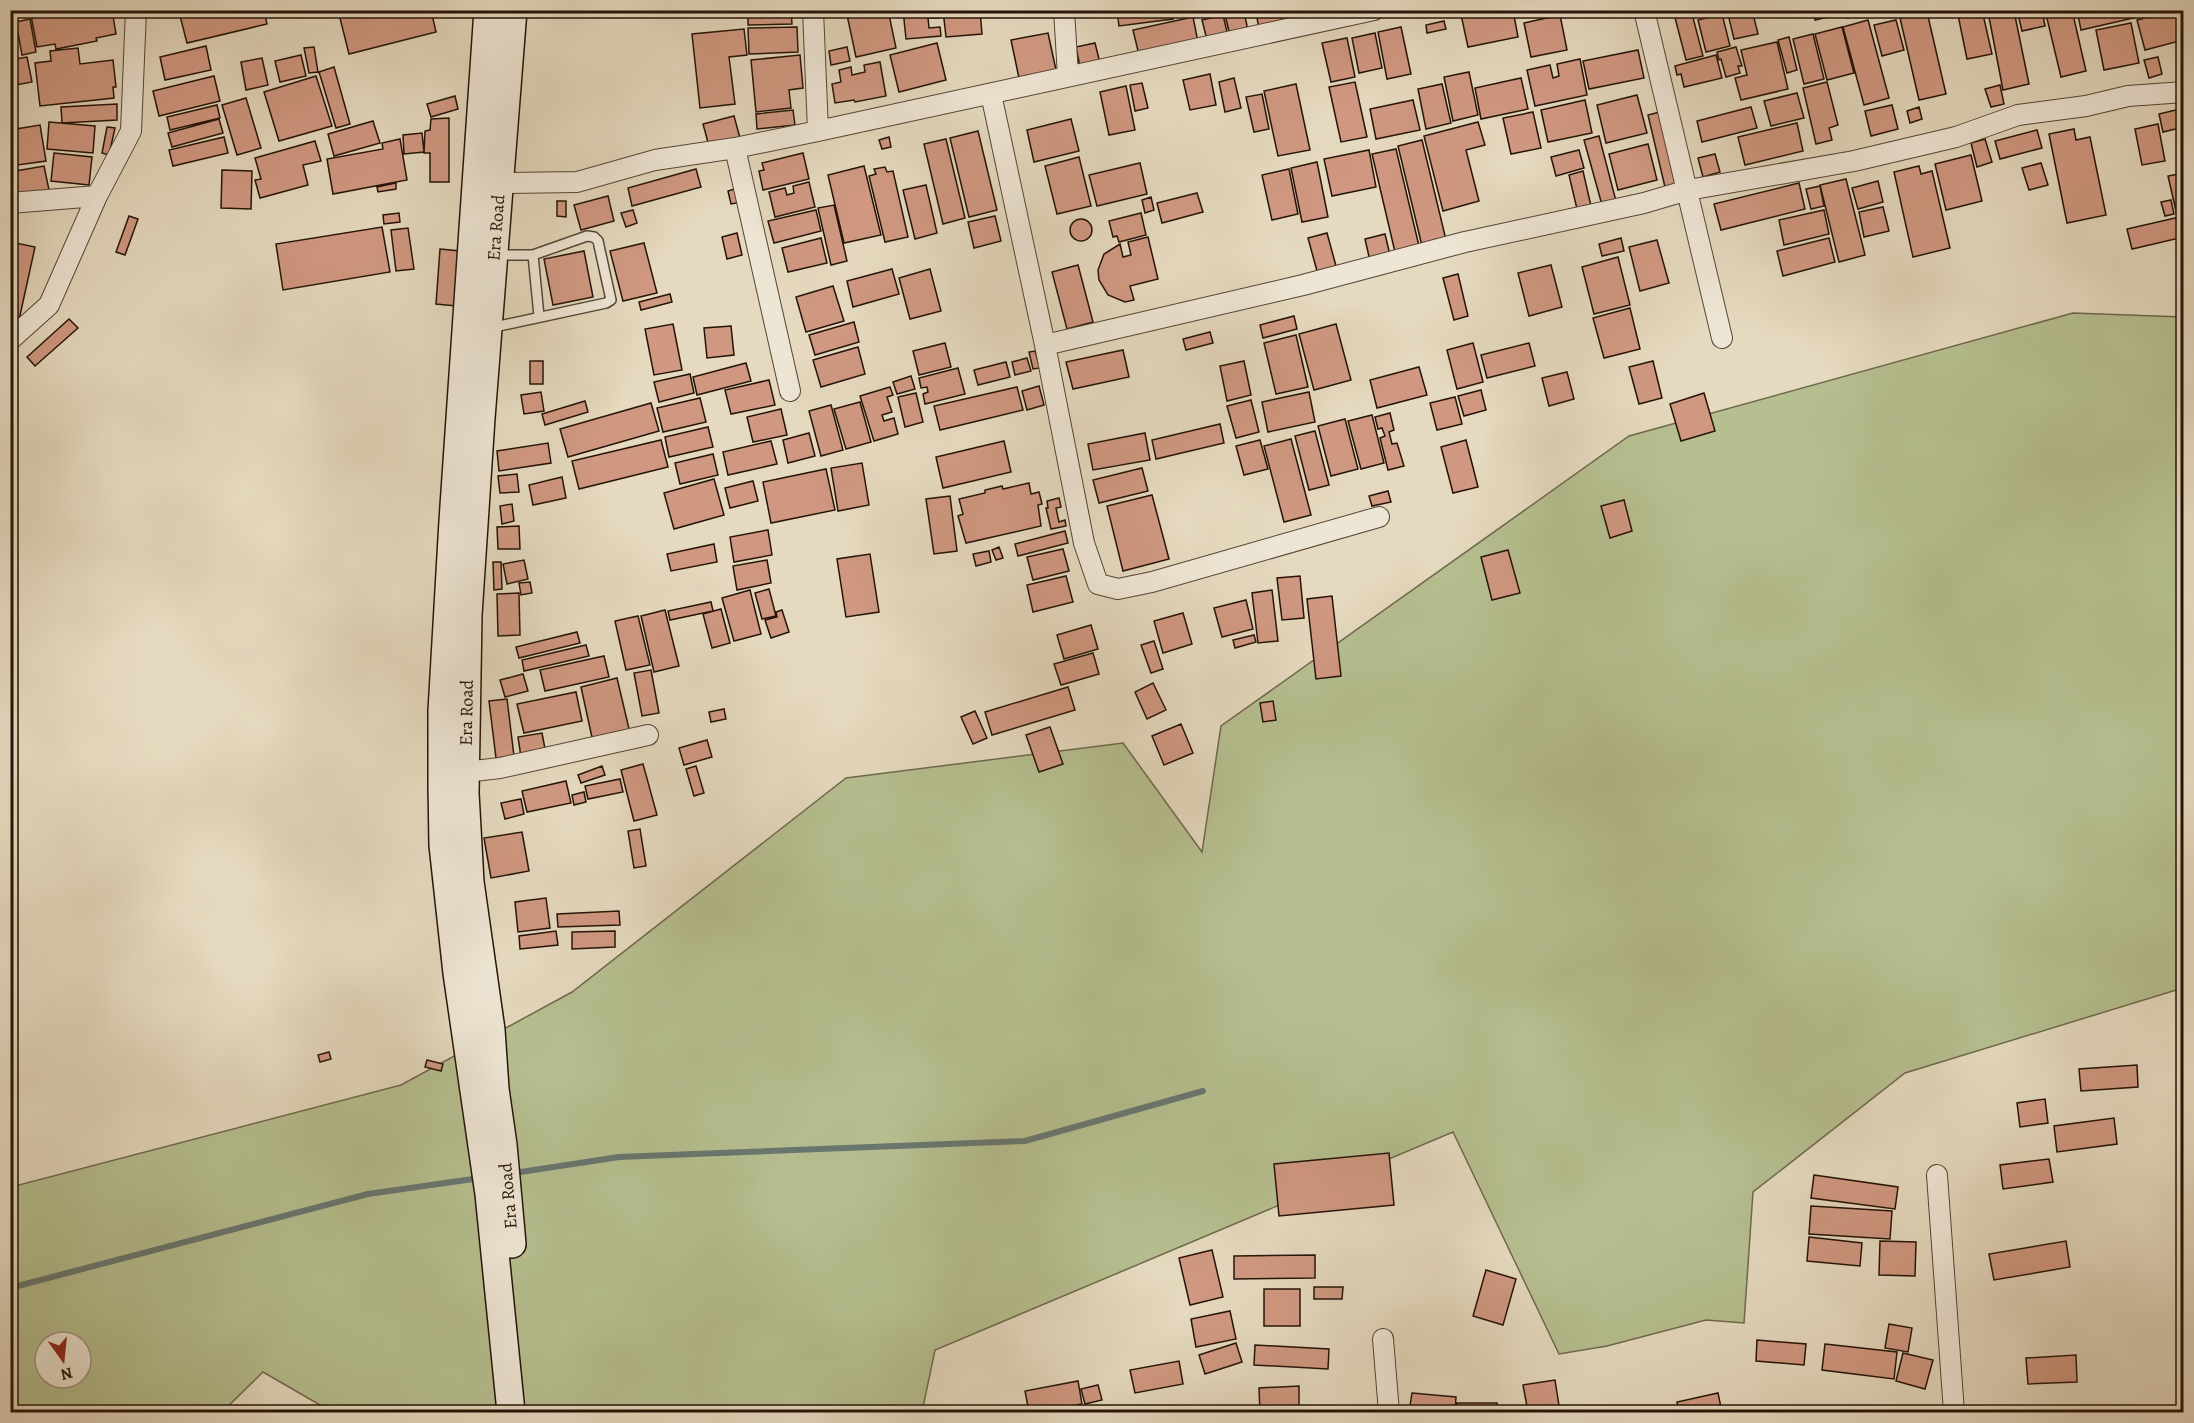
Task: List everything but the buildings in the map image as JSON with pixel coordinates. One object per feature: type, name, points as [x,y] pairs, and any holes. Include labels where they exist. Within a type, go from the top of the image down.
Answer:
[{"type":"main road","points":[[488,10],[442,711],[442,775],[443,845],[457,973],[493,1147]]},
{"type":"main road","name":"Era Road","points":[[513,10],[468,615],[465,772],[470,882],[491,1030],[495,1089],[493,1147],[529,1413]]},
{"type":"main road","points":[[498,1192],[511,1413]]},
{"type":"street","points":[[10,340],[49,305],[97,196],[131,131],[136,10]]},
{"type":"street","points":[[813,10],[818,131]]},
{"type":"street","points":[[1064,10],[1068,76]]},
{"type":"street","points":[[499,183],[577,182],[655,160],[735,148],[818,131],[924,106],[991,94],[1325,17],[1374,10]]},
{"type":"street","points":[[1644,10],[1722,338]]},
{"type":"street","points":[[1045,345],[1303,285],[1465,242],[1644,203],[1688,190],[1854,161],[1956,137],[2018,115],[2086,106],[2128,96],[2184,92]]},
{"type":"street","points":[[991,94],[1045,345],[1084,543],[1098,584],[1118,589],[1152,582],[1379,517]]},
{"type":"street","points":[[735,148],[790,391]]},
{"type":"street","points":[[10,202],[97,196]]},
{"type":"street","points":[[465,772],[500,768],[648,735]]},
{"type":"street","points":[[1937,1175],[1954,1413]]},
{"type":"street","points":[[1383,1339],[1389,1413]]},
{"type":"lane","points":[[488,329],[611,300],[598,241],[594,237],[587,236],[533,255],[494,255]]},
{"type":"lane","points":[[533,255],[539,316]]},
{"type":"green space","points":[[2073,313],[2183,317],[2183,988],[1905,1073],[1753,1192],[1744,1323],[1706,1320],[1607,1346],[1559,1354],[1453,1132],[935,1350],[922,1412],[332,1412],[263,1372],[222,1412],[11,1412],[11,1187],[401,1085],[572,992],[846,778],[1123,743],[1202,852],[1221,726],[1629,436]]},
{"type":"waterway","points":[[514,1173],[619,1157],[1025,1141],[1203,1091]]},
{"type":"waterway","points":[[10,1288],[368,1194],[480,1178]]}]
